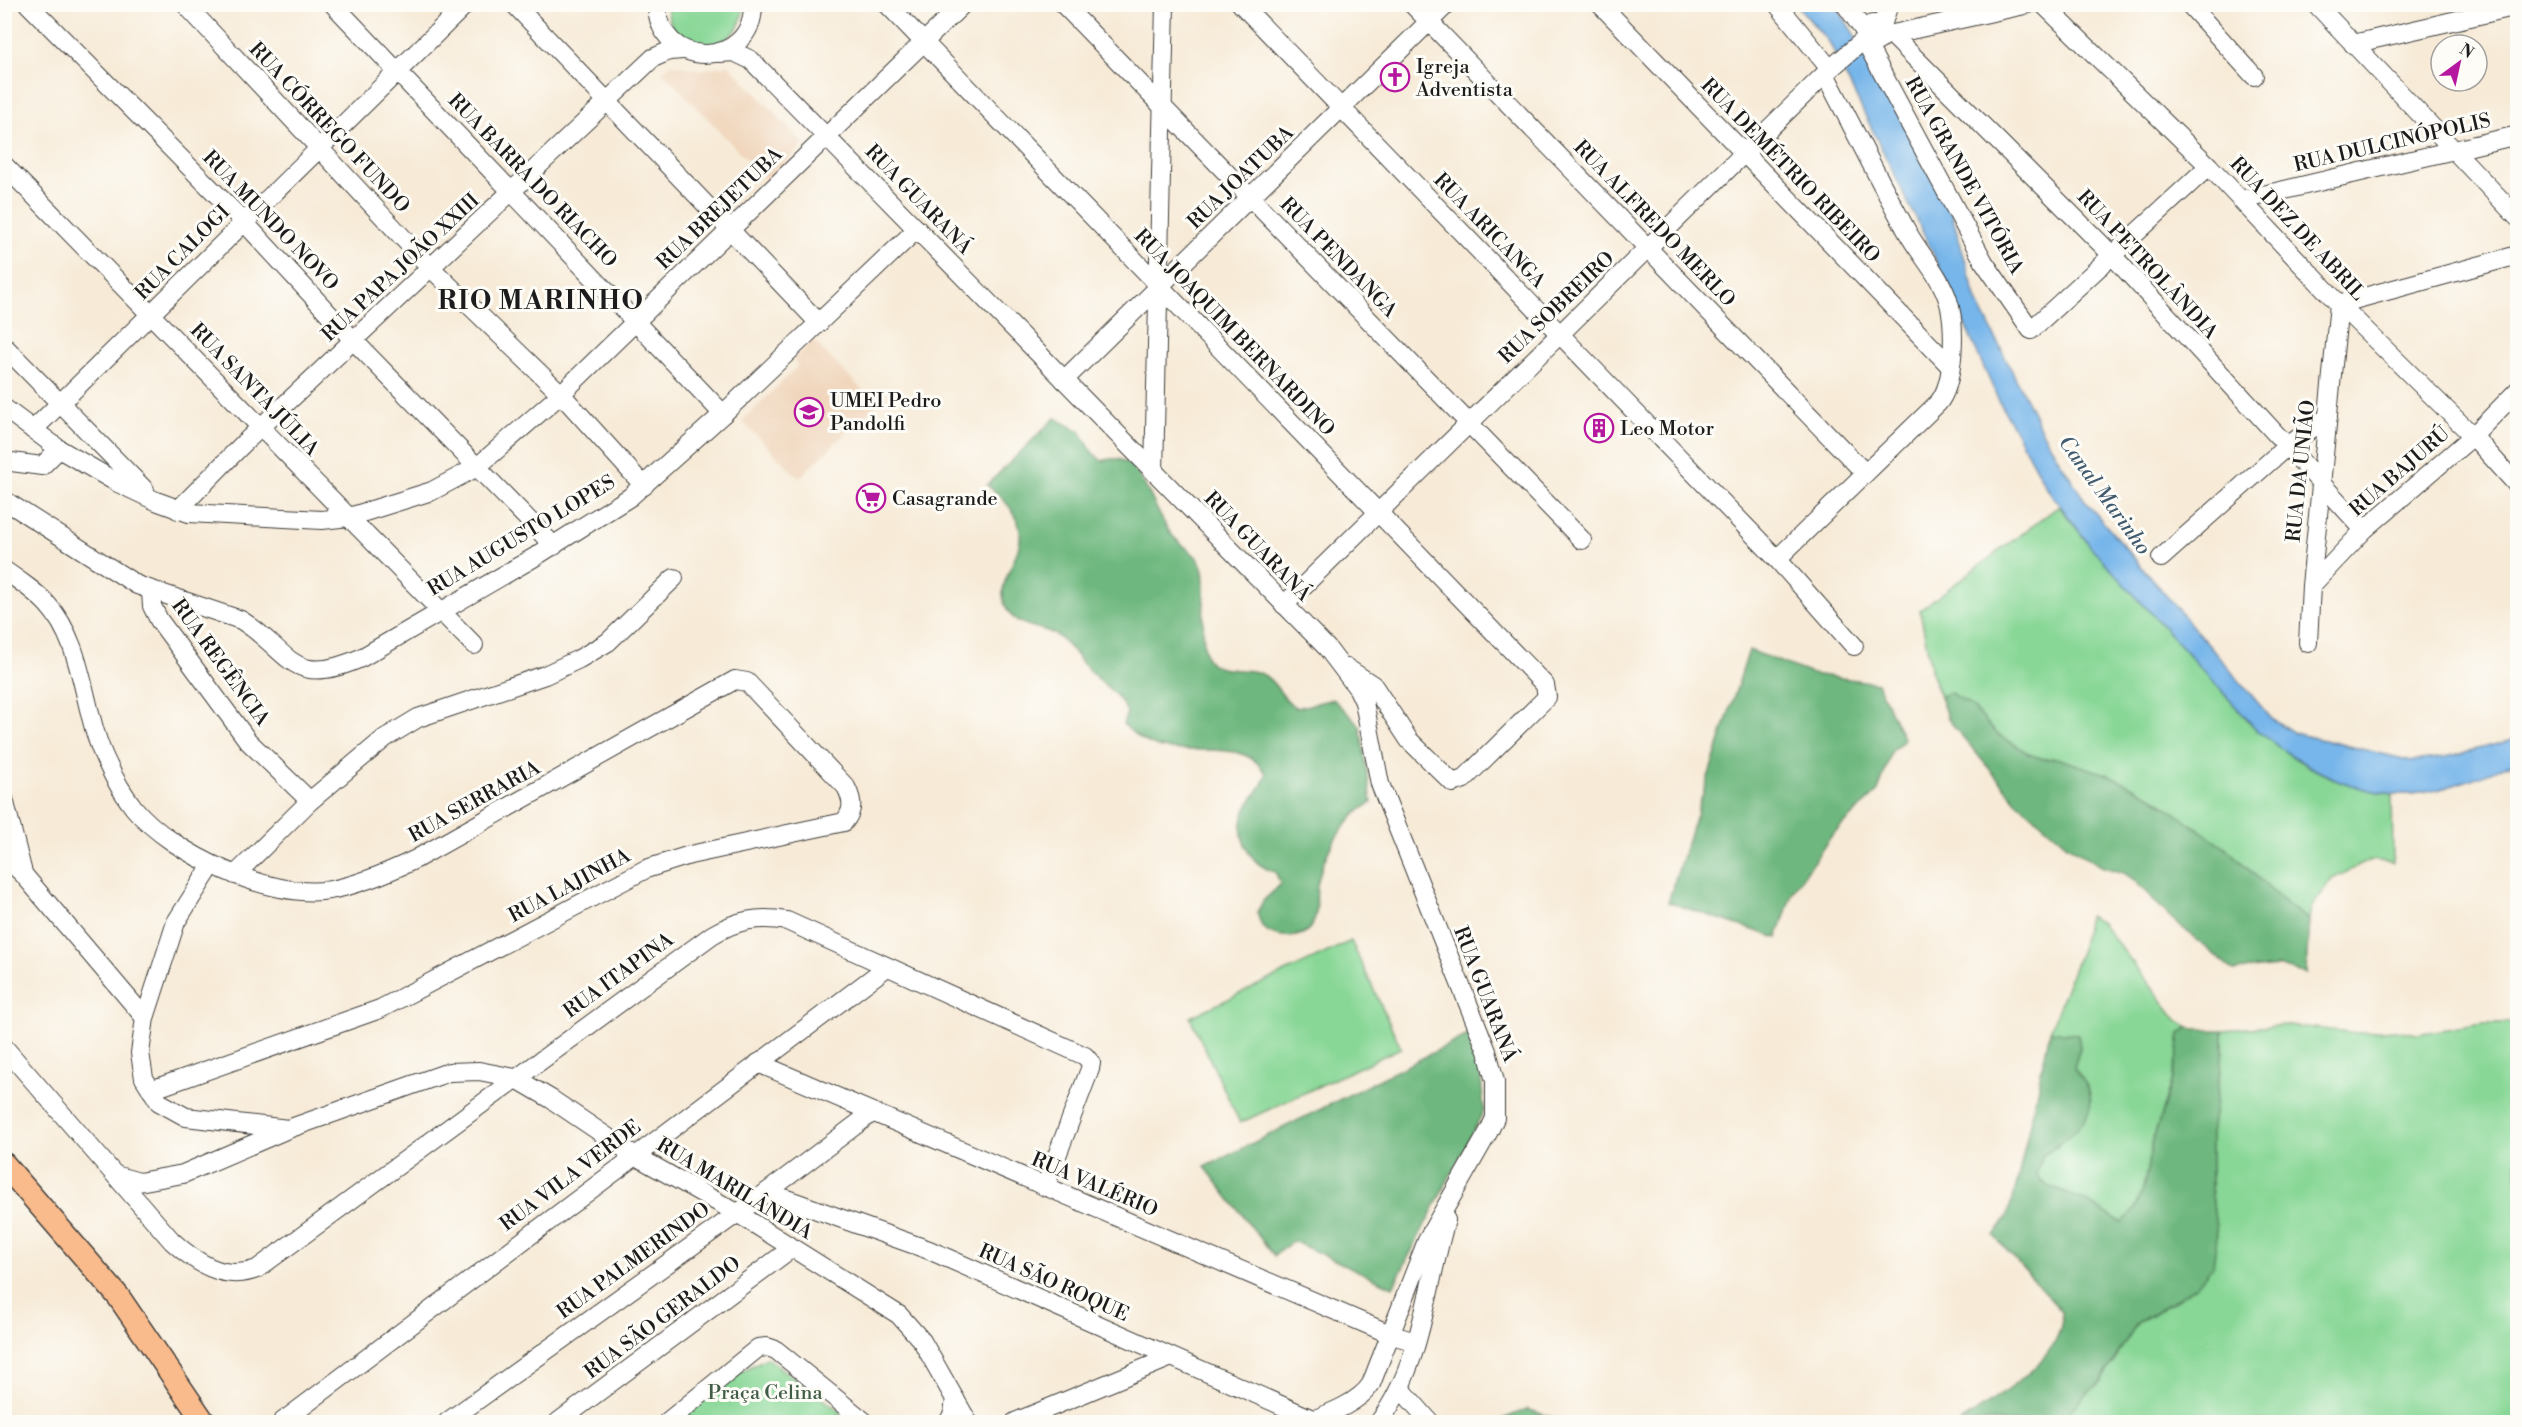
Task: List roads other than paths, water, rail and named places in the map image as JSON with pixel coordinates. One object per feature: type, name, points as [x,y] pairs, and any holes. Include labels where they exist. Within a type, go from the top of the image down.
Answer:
[{"type":"main road","points":[[4,1164],[118,1296],[204,1422]]},
{"type":"main road","points":[[175,1382],[194,1422]]},
{"type":"street","name":"RUA MUNDO NOVO","points":[[28,4],[244,222],[354,341],[554,546]]},
{"type":"street","name":"RUA CÓRREGO FUNDO","points":[[184,4],[431,268],[561,394],[644,486]]},
{"type":"street","name":"RUA BARRA DO RIACHO","points":[[333,4],[723,414]]},
{"type":"street","name":"RUA CALOGI","points":[[33,430],[466,4]]},
{"type":"street","points":[[514,4],[819,323]]},
{"type":"street","points":[[653,58],[660,43],[661,27],[657,4]]},
{"type":"street","points":[[753,4],[749,47],[756,65]]},
{"type":"street","name":"RUA JOAQUIM BERNARDINO","points":[[887,4],[1545,685],[1546,700],[1461,781],[1453,783],[1409,740],[1373,685],[1358,673],[1342,666]]},
{"type":"street","name":"RUA BREJETUBA","points":[[4,408],[59,449],[156,501],[178,510],[248,518],[322,520],[349,517],[432,491],[477,467],[561,394],[729,228],[963,4]]},
{"type":"street","name":"RUA PENDANGA","points":[[1063,4],[1582,540]]},
{"type":"street","points":[[1154,472],[1165,4]]},
{"type":"street","name":"RUA ARICANGA","points":[[1241,4],[1777,559],[1854,646]]},
{"type":"street","name":"RUA ALFREDO MERLO","points":[[1412,4],[1865,473]]},
{"type":"street","name":"RUA JOATUBA","points":[[1064,380],[1447,4]]},
{"type":"street","name":"RUA DEMÉTRIO RIBEIRO","points":[[1600,4],[1950,366]]},
{"type":"street","points":[[1777,4],[1830,69],[1910,237],[1945,292],[1953,320],[1950,366],[1947,387],[1942,399],[1777,559]]},
{"type":"street","points":[[1873,36],[1889,4]]},
{"type":"street","points":[[1873,36],[2029,4]]},
{"type":"street","name":"RUA DEZ DE ABRIL","points":[[2043,4],[2209,166],[2339,304],[2473,436],[2517,486]]},
{"type":"street","points":[[2189,4],[2254,76]]},
{"type":"street","points":[[2316,4],[2517,218]]},
{"type":"street","points":[[2353,44],[2517,6]]},
{"type":"street","points":[[1857,8],[1873,36]]},
{"type":"street","points":[[720,52],[738,41],[750,24]]},
{"type":"street","points":[[661,27],[670,40],[683,50]]},
{"type":"street","name":"RUA SOBREIRO","points":[[1284,605],[1830,69],[1873,36]]},
{"type":"street","name":"RUA PETROLÂNDIA","points":[[1873,36],[2112,254],[2321,486],[2364,530]]},
{"type":"street","name":"RUA GRANDE VITÓRIA","points":[[1873,36],[1984,262],[2031,330],[2112,254]]},
{"type":"street","name":"RUA PAPA JOÃO XXIII","points":[[178,510],[262,427],[653,58],[669,51],[683,50],[699,54],[720,52]]},
{"type":"street","name":"RUA GUARANÁ","points":[[720,52],[740,54],[756,65],[1284,605],[1342,666],[1364,702],[1380,784],[1492,1067],[1495,1118],[1428,1238],[1392,1335],[1367,1391]]},
{"type":"street","name":"RUA DULCINÓPOLIS","points":[[2242,201],[2517,135]]},
{"type":"street","name":"RUA SANTA JÚLIA","points":[[4,165],[474,645]]},
{"type":"street","points":[[2112,254],[2209,166]]},
{"type":"street","name":"RUA AUGUSTO LOPES","points":[[152,592],[241,620],[256,629],[287,660],[300,668],[314,671],[330,670],[361,657],[554,546],[610,512],[644,486],[917,230]]},
{"type":"street","points":[[2339,304],[2517,255]]},
{"type":"street","name":"RUA DA UNIÃO","points":[[2308,643],[2311,586],[2339,304]]},
{"type":"street","points":[[4,345],[156,501]]},
{"type":"street","name":"RUA BAJURÚ","points":[[2311,586],[2364,530],[2473,436],[2517,390]]},
{"type":"street","points":[[2161,558],[2286,447],[2328,417]]},
{"type":"street","points":[[4,461],[42,466],[59,449]]},
{"type":"street","name":"RUA REGÊNCIA","points":[[4,500],[95,560],[152,592],[153,606],[159,620],[248,741],[310,801]]},
{"type":"street","name":"RUA SERRARIA","points":[[4,570],[32,589],[49,606],[61,625],[77,660],[86,707],[98,744],[135,809],[176,842],[212,865],[278,889],[304,892],[330,890],[389,872],[416,860],[735,680],[741,679]]},
{"type":"street","points":[[235,875],[310,801],[385,738],[418,718],[545,675],[594,651],[624,628],[674,578]]},
{"type":"street","name":"RUA LAJINHA","points":[[151,1090],[380,1009],[646,869],[690,855],[844,822],[852,806],[846,787],[741,679]]},
{"type":"street","points":[[4,799],[24,874]]},
{"type":"street","points":[[4,856],[24,874],[145,1018]]},
{"type":"street","points":[[212,865],[176,922],[145,1018],[140,1064],[151,1090],[171,1111],[186,1117],[288,1129]]},
{"type":"street","name":"RUA ITAPINA","points":[[4,1047],[186,1254],[214,1270],[246,1274],[257,1269],[712,935],[755,917],[787,921],[1085,1056],[1091,1063],[1045,1187]]},
{"type":"street","name":"RUA VILA VERDE","points":[[282,1422],[634,1155],[887,967]]},
{"type":"street","name":"RUA VALÉRIO","points":[[758,1063],[1392,1335],[1416,1342]]},
{"type":"street","name":"RUA MARILÂNDIA","points":[[115,1175],[139,1182],[183,1174],[288,1129],[449,1072],[479,1071],[515,1078],[551,1099],[634,1155],[737,1213],[899,1315],[922,1341],[968,1422]]},
{"type":"street","name":"RUA PALMERINDO","points":[[447,1422],[767,1192],[873,1112]]},
{"type":"street","name":"RUA GUARANÁ","points":[[1382,1418],[1402,1390],[1444,1227],[1461,1179]]},
{"type":"street","name":"RUA SÃO ROQUE","points":[[767,1192],[929,1250],[1313,1422]]},
{"type":"street","name":"RUA SÃO GERALDO","points":[[558,1422],[792,1248]]},
{"type":"street","points":[[667,1422],[758,1348],[767,1347],[776,1350],[865,1422]]},
{"type":"street","points":[[1015,1422],[1169,1358]]},
{"type":"street","points":[[1402,1390],[1430,1422]]},
{"type":"street","points":[[1313,1422],[1367,1391],[1381,1402],[1382,1418]]},
{"type":"street","points":[[948,1422],[953,1414],[955,1399]]},
{"type":"water","points":[[1797,5],[1836,5],[1868,57],[1952,215],[1977,301],[2044,435],[2086,502],[2271,718],[2294,733],[2412,761],[2446,757],[2517,739],[2517,762],[2433,791],[2399,794],[2377,792],[2333,778],[2312,768],[2257,730],[2091,547],[2046,487],[1998,399],[1931,249],[1830,44]]},
{"type":"place","name":"Igreja Adventista","points":[[1395,77]]},
{"type":"place","name":"UMEI Pedro Pandolfi","points":[[809,412]]},
{"type":"place","name":"Leo Motor","points":[[1599,428]]},
{"type":"place","name":"Casagrande","points":[[871,498]]},
{"type":"district","name":"RIO MARINHO","points":[[541,300]]},
{"type":"water label","name":"Canal Marinho","points":[[2105,495]]},
{"type":"park label","name":"Praça Celina","points":[[765,1392]]}]
